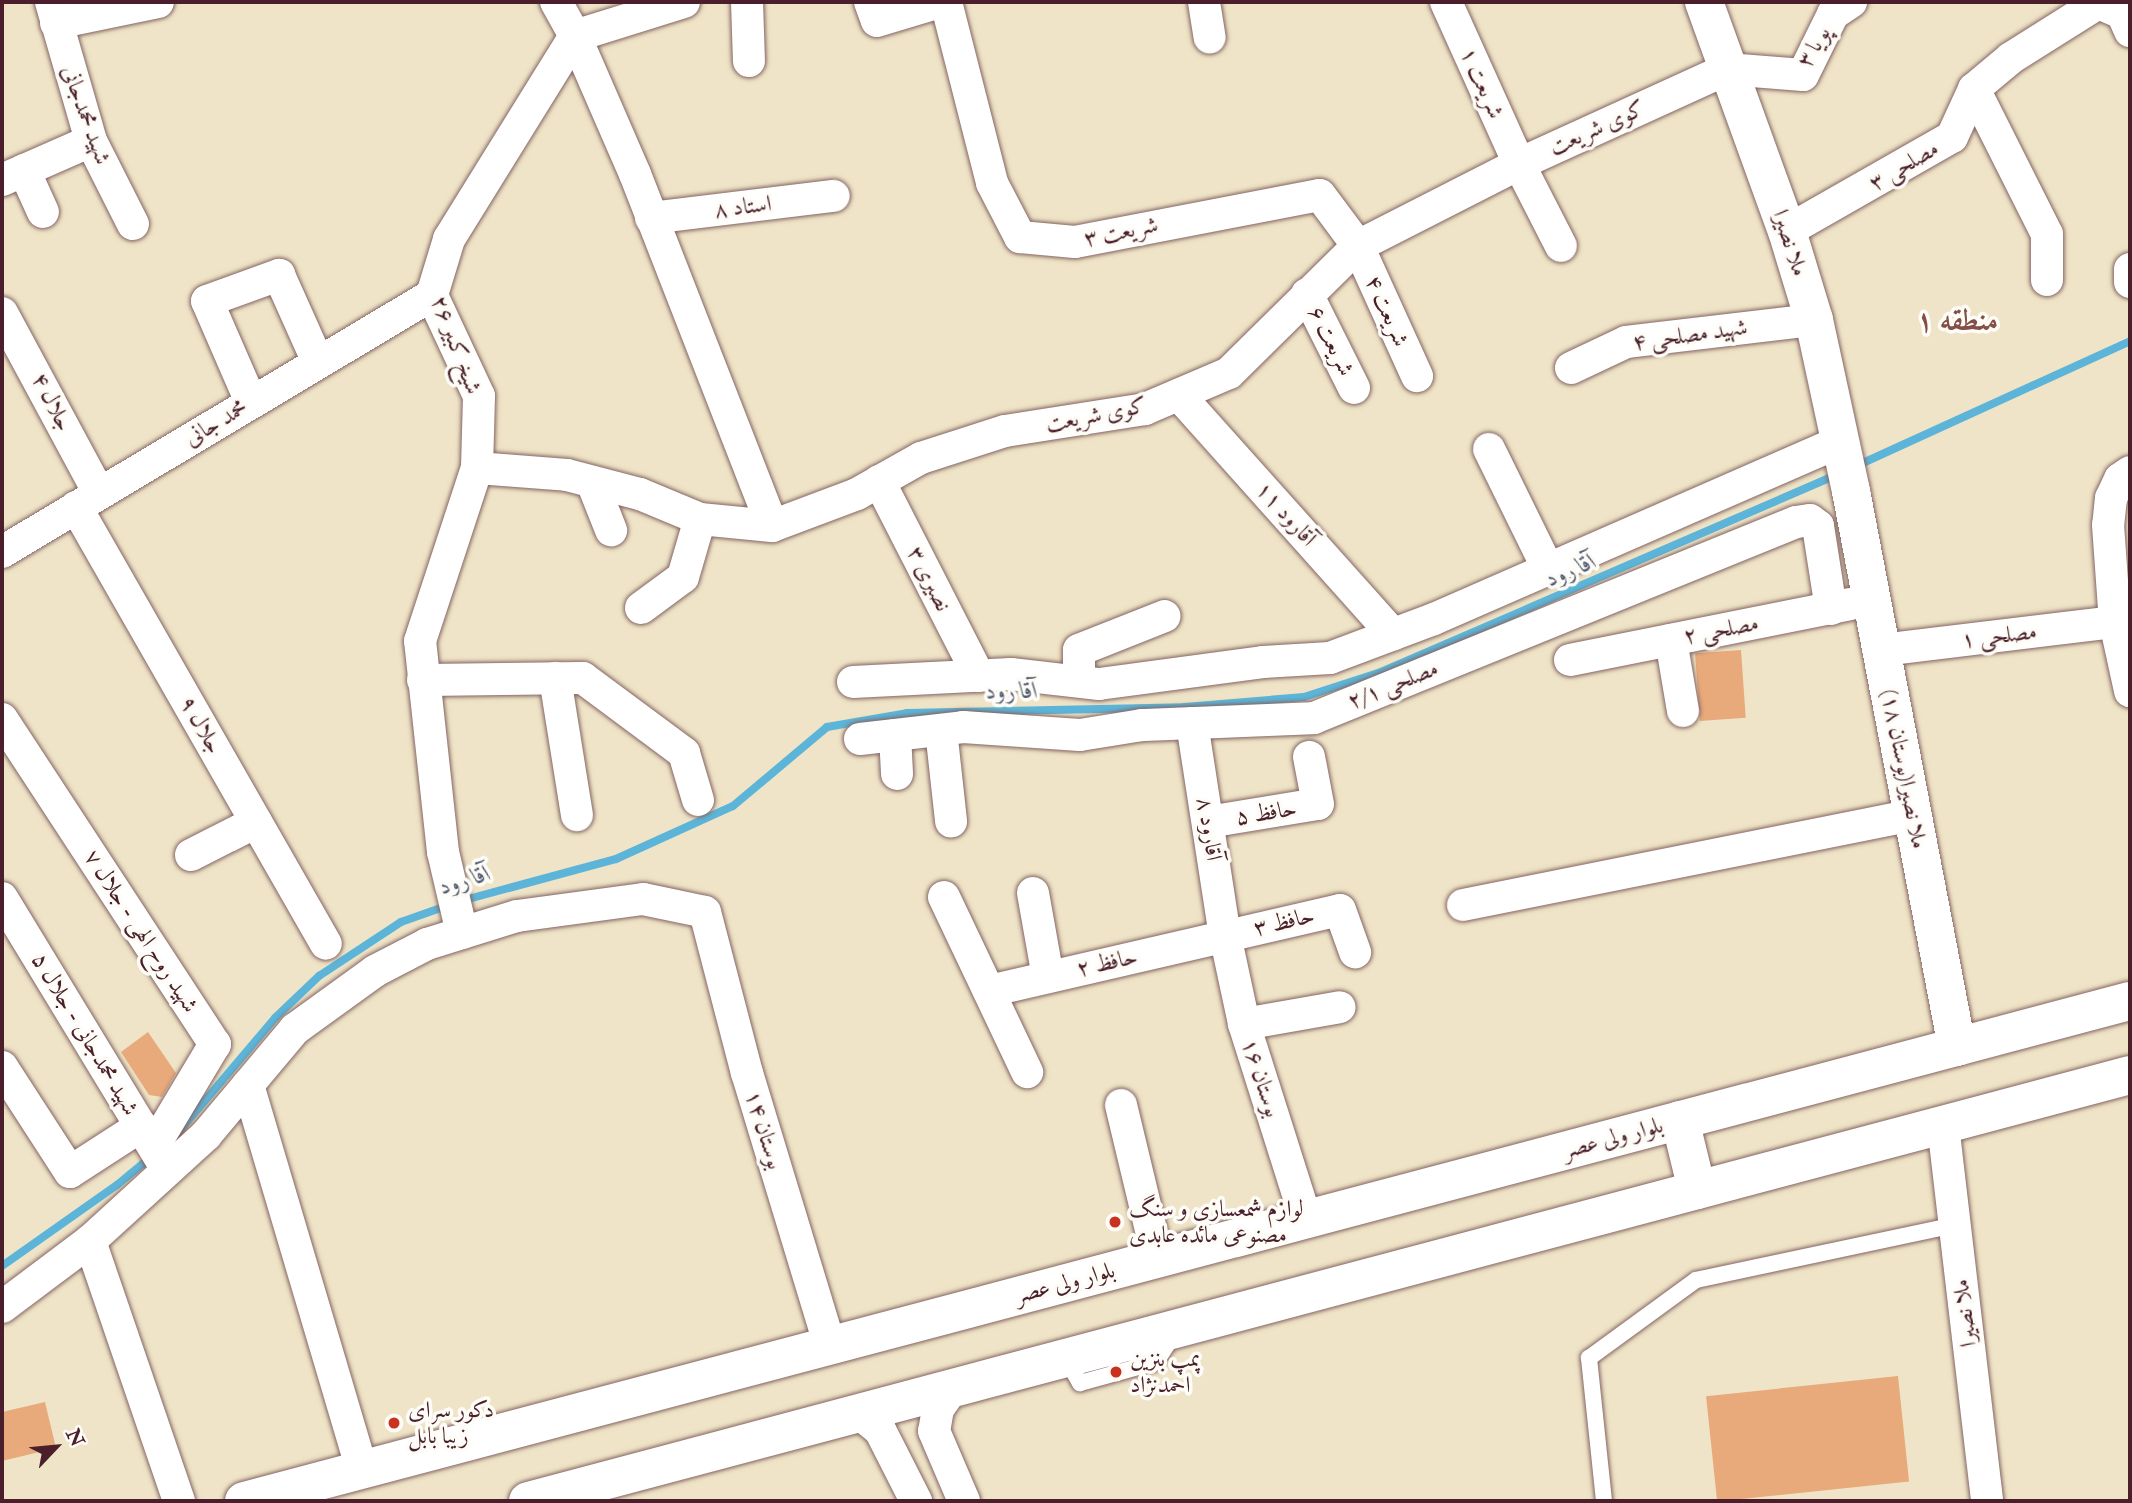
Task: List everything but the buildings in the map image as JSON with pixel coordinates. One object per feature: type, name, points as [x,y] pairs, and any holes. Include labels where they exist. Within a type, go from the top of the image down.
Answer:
[{"type":"main road","name":"ملا نصیرا","points":[[1704,2],[1787,231],[1814,320],[1845,464]]},
{"type":"main road","name":"ملا نصیرا(بوستان ۱۸)","points":[[1845,464],[1957,1047]]},
{"type":"main road","name":"بلوار ولی عصر","points":[[244,1501],[2130,1000]]},
{"type":"main road","points":[[528,1501],[2130,1075]]},
{"type":"main road","points":[[1680,1120],[1697,1190]]},
{"type":"street","points":[[53,12],[158,2]]},
{"type":"street","points":[[556,2],[575,36],[651,218],[772,526]]},
{"type":"street","points":[[575,36],[684,2]]},
{"type":"street","points":[[747,2],[749,61]]},
{"type":"street","points":[[870,2],[877,21],[940,2]]},
{"type":"street","name":"شریعت ۳","points":[[946,2],[992,183],[1020,237],[1074,242],[1320,195],[1358,246]]},
{"type":"street","points":[[1204,2],[1210,38]]},
{"type":"street","name":"شریعت ۱","points":[[1446,2],[1518,164],[1561,246]]},
{"type":"street","name":"پویا ۳","points":[[1727,69],[1803,75],[1833,14],[1851,2]]},
{"type":"street","points":[[2098,2],[2122,13],[2130,31]]},
{"type":"street","name":"مصلحی ۳","points":[[1787,231],[1952,137],[1974,89],[2011,58],[2098,2]]},
{"type":"street","name":"شهید محمدجانی","points":[[53,12],[91,141],[133,224]]},
{"type":"street","name":"شیخ کبیر ۲۶","points":[[462,933],[443,852],[420,641],[477,468],[479,396],[432,295],[449,239],[575,36]]},
{"type":"street","name":"کوی شریعت","points":[[477,468],[592,482],[640,494],[700,519],[772,526],[879,481],[921,458],[1005,431],[1144,409],[1229,373],[1358,246],[1518,164],[1727,69]]},
{"type":"street","points":[[1974,89],[2047,234],[2047,280]]},
{"type":"street","points":[[43,212],[13,175],[91,141]]},
{"type":"street","name":"استاد ۸","points":[[651,218],[834,196]]},
{"type":"street","name":"شریعت ۴","points":[[1358,246],[1417,376]]},
{"type":"street","points":[[2130,269],[2130,282]]},
{"type":"street","points":[[251,402],[207,301],[279,275],[318,362]]},
{"type":"street","name":"شریعت ۶","points":[[1307,294],[1354,388]]},
{"type":"street","name":"محمد جانی","points":[[2,552],[432,295]]},
{"type":"street","name":"جلال ۴","points":[[2,313],[87,500]]},
{"type":"street","name":"شهید مصلحی ۴","points":[[1571,368],[1626,342],[1814,320]]},
{"type":"street","name":"آقارود ۱۱","points":[[1179,395],[1393,634]]},
{"type":"street","points":[[1489,449],[1548,569]]},
{"type":"street","points":[[853,682],[1011,674],[1098,684],[1263,662],[1330,658],[1548,569],[1845,464]]},
{"type":"street","points":[[2125,475],[2111,498],[2108,525],[2115,622],[2129,678]]},
{"type":"street","name":"نصیری ۳","points":[[879,481],[979,676]]},
{"type":"street","points":[[592,482],[611,530]]},
{"type":"street","name":"جلال ۹","points":[[87,500],[256,822],[326,944]]},
{"type":"street","points":[[641,608],[683,577],[700,519]]},
{"type":"street","name":"مصلحی ۲/۱","points":[[860,739],[941,730],[1080,735],[1142,725],[1314,718],[1796,522],[1810,520],[1818,526],[1831,609]]},
{"type":"street","name":"مصلحی ۲","points":[[1570,660],[1872,599]]},
{"type":"street","points":[[1079,681],[1079,650],[1166,616]]},
{"type":"street","name":"مصلحی ۱","points":[[1882,650],[2115,622]]},
{"type":"street","points":[[1671,640],[1684,711]]},
{"type":"street","points":[[555,678],[576,816]]},
{"type":"street","points":[[423,680],[583,678],[684,753],[698,800]]},
{"type":"street","name":"شهید روح الهی - جلال ۷","points":[[2,719],[215,1044],[154,1147]]},
{"type":"street","name":"آقارود ۸","points":[[1192,723],[1225,935]]},
{"type":"street","points":[[941,730],[951,821]]},
{"type":"street","points":[[895,735],[897,774]]},
{"type":"street","name":"حافظ ۵","points":[[1208,822],[1318,804],[1309,757]]},
{"type":"street","points":[[1462,905],[1913,816]]},
{"type":"street","points":[[191,855],[256,822]]},
{"type":"street","points":[[1033,893],[1048,977]]},
{"type":"street","points":[[944,897],[1027,1072]]},
{"type":"street","name":"شهید محمدجانی - جلال ۵","points":[[2,898],[154,1147]]},
{"type":"street","name":"بوستان ۱۴","points":[[462,933],[517,916],[643,898],[705,912],[747,1073],[830,1346]]},
{"type":"street","name":"حافظ ۳","points":[[1225,935],[1340,910],[1355,952]]},
{"type":"street","points":[[2,1067],[70,1172],[154,1147],[248,1085],[295,1029],[374,971],[427,944],[462,933]]},
{"type":"street","name":"حافظ ۲","points":[[989,991],[1225,935]]},
{"type":"street","name":"بوستان ۱۶","points":[[1225,935],[1244,1024],[1306,1220]]},
{"type":"street","points":[[1244,1024],[1340,1007]]},
{"type":"street","points":[[248,1085],[362,1470]]},
{"type":"street","points":[[1121,1105],[1158,1259]]},
{"type":"street","name":"ملا نصیرا","points":[[1943,1125],[1987,1501]]},
{"type":"street","points":[[2,1307],[90,1241],[154,1147]]},
{"type":"street","points":[[90,1241],[179,1501]]},
{"type":"street","points":[[952,1388],[938,1409],[934,1431],[964,1501]]},
{"type":"street","points":[[859,1413],[880,1430],[916,1501]]},
{"type":"lane","points":[[1604,1501],[1589,1358],[1696,1280],[1955,1225]]},
{"type":"waterway","name":"آقا رود","points":[[1854,467],[2130,341]]},
{"type":"waterway","name":"آقا رود","points":[[461,901],[616,859],[733,806],[827,727],[907,713],[1185,707],[1304,697],[1381,672],[1836,475]]},
{"type":"waterway","name":"آقا رود","points":[[175,1136],[275,1018],[319,976],[401,922],[449,905]]},
{"type":"waterway","name":"آقا رود","points":[[2,1266],[117,1185],[152,1156]]},
{"type":"place","name":"لوازم شمعسازی و سنگ مصنوعی مائده عابدی","points":[[1115,1222]]},
{"type":"place","name":"پمپ بنزین احمدنژاد","points":[[1116,1372]]},
{"type":"place","name":"دکور سرای زیبا بابل","points":[[394,1423]]},
{"type":"district","name":"منطقه ۱","points":[[1957,321]]}]
